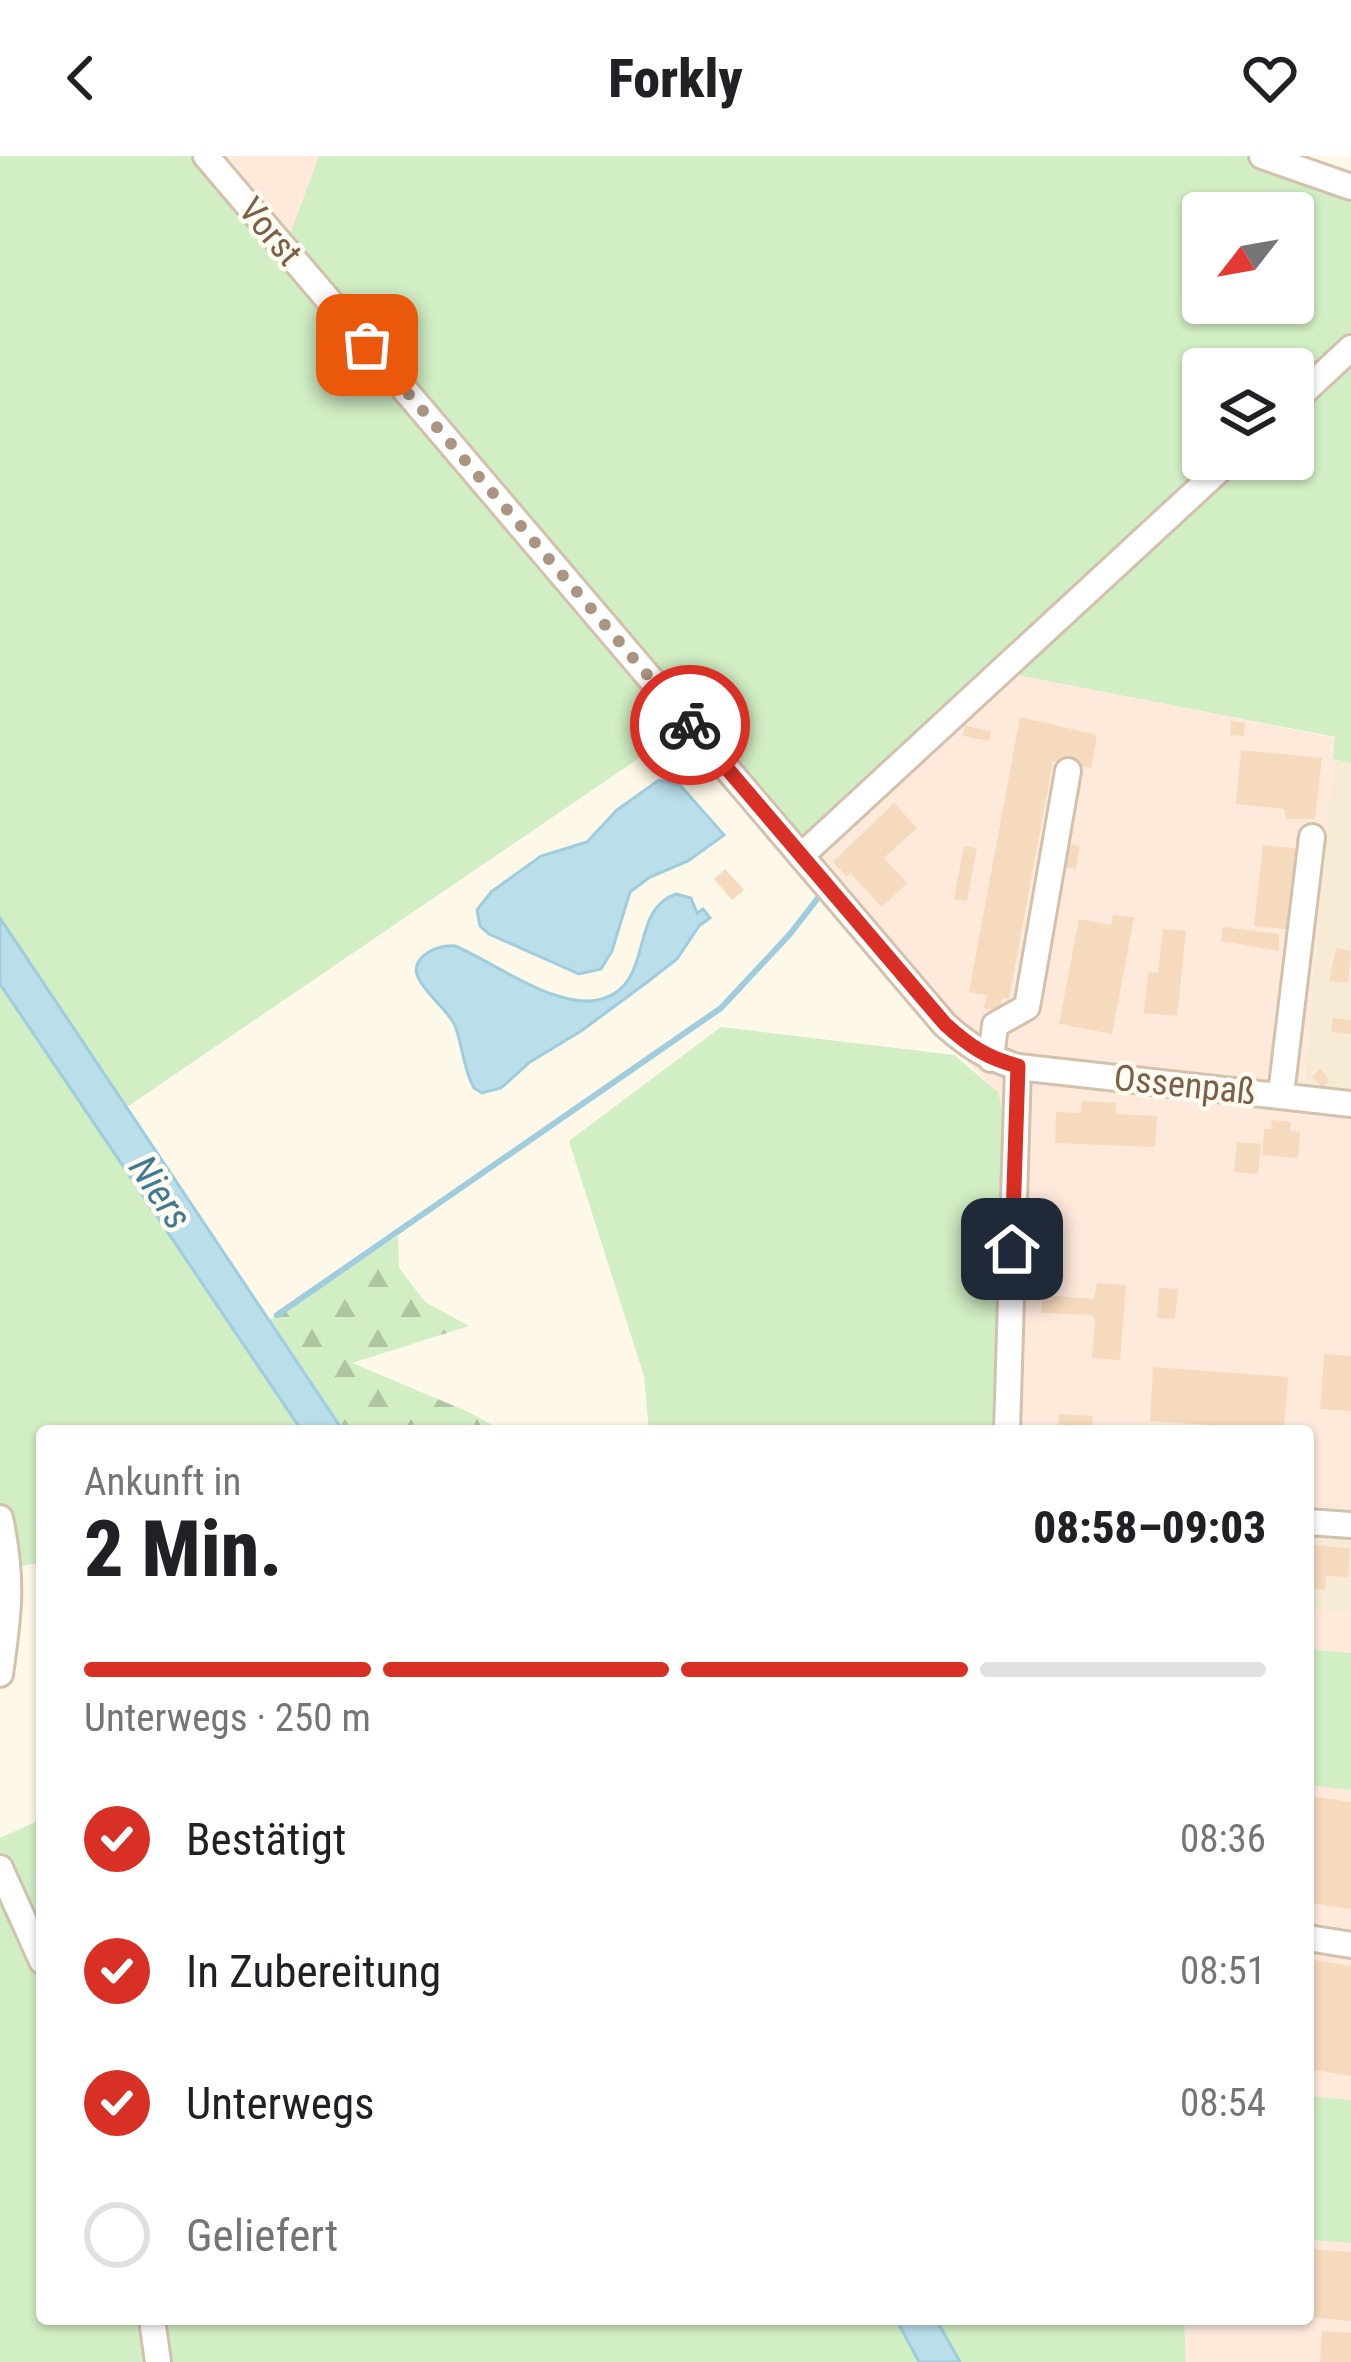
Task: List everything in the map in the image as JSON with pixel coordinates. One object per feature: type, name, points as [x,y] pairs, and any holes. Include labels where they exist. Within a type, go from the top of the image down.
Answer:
[{"type":"street","name":"Vorst","points":[[206,156],[801,856]]},
{"type":"street","points":[[1262,156],[1351,187]]},
{"type":"street","points":[[1314,382],[1351,348]]},
{"type":"street","points":[[801,856],[1208,480]]},
{"type":"street","points":[[991,1059],[995,1025],[1027,1007],[1068,771]]},
{"type":"street","points":[[1281,1094],[1312,837]]},
{"type":"street","name":"Ossenpaß","points":[[801,856],[945,1024],[991,1059],[1351,1104]]},
{"type":"street","points":[[1006,1425],[1018,1066]]},
{"type":"street","points":[[0,1518],[12,1600],[0,1674]]},
{"type":"street","points":[[1314,1522],[1351,1525]]},
{"type":"street","points":[[0,1868],[36,1948]]},
{"type":"street","points":[[1314,1940],[1351,1946]]},
{"type":"street","points":[[153,2325],[158,2362]]},
{"type":"shaded area","points":[[206,156],[319,156],[286,249]]},
{"type":"shaded area","points":[[1007,673],[1336,738],[1301,1108],[1351,1116],[1351,1515],[1314,1512],[1314,1425],[994,1425],[1002,1269],[998,1092],[970,1065],[914,980],[818,866],[817,853]]},
{"type":"shaded area","points":[[1333,759],[1351,763],[1351,1098],[1303,1091]]},
{"type":"shaded area","points":[[1314,1531],[1351,1534],[1351,1612],[1314,1610]]},
{"type":"shaded area","points":[[1314,1610],[1351,1612],[1351,1653],[1314,1650]]},
{"type":"shaded area","points":[[1314,1786],[1351,1790],[1351,2100],[1314,2097]]},
{"type":"shaded area","points":[[1314,2240],[1351,2243],[1351,2362],[1186,2362],[1184,2325],[1314,2325]]},
{"type":"green space","points":[[0,156],[206,156],[285,248],[319,156],[1306,156],[1351,172],[1351,341],[1314,375],[1314,348],[1182,348],[1182,480],[1200,480],[818,834],[802,839],[692,722],[127,1107],[0,918]]},
{"type":"green space","points":[[1351,354],[1351,763],[1333,759],[1335,737],[1007,673],[1214,480],[1314,480],[1314,388]]},
{"type":"green space","points":[[0,984],[298,1425],[36,1425],[36,1563],[11,1568],[0,1518]]},
{"type":"green space","points":[[721,1027],[954,1055],[998,1092],[1014,1160],[1002,1269],[994,1425],[648,1425],[644,1376],[569,1141]]},
{"type":"green space","points":[[398,1236],[399,1268],[425,1302],[469,1326],[352,1363],[492,1425],[339,1425],[269,1320]]},
{"type":"green space","points":[[1314,1650],[1351,1653],[1351,1790],[1314,1786]]},
{"type":"green space","points":[[36,1822],[36,2325],[899,2325],[919,2362],[0,2362],[0,1838]]},
{"type":"green space","points":[[1314,2097],[1351,2100],[1351,2243],[1314,2240]]},
{"type":"green space","points":[[939,2325],[1184,2325],[1186,2362],[960,2362]]},
{"type":"water","points":[[659,780],[680,785],[724,835],[630,892],[612,951],[601,969],[579,974],[480,926],[477,910],[491,892],[541,856],[587,842],[617,810]]},
{"type":"water","points":[[676,894],[691,898],[697,913],[703,909],[710,918],[677,959],[581,1031],[530,1062],[501,1088],[482,1093],[474,1088],[455,1026],[419,979],[419,960],[435,949],[455,946],[549,993],[588,1001],[605,998],[630,977],[652,915],[661,902]]},
{"type":"water","name":"Niers","points":[[0,918],[339,1425],[298,1425],[0,984]]},
{"type":"water","points":[[899,2325],[939,2325],[960,2362],[919,2362]]},
{"type":"building","points":[[1020,717],[1097,735],[1091,768],[1053,761],[1009,999],[1002,998],[1000,1011],[984,1008],[987,995],[969,992]]},
{"type":"building","points":[[1231,721],[1245,723],[1244,736],[1230,735]]},
{"type":"building","points":[[965,726],[991,731],[989,741],[963,736]]},
{"type":"building","points":[[1241,750],[1322,758],[1315,819],[1286,819],[1284,809],[1236,804]]},
{"type":"building","points":[[894,803],[917,828],[884,858],[907,883],[882,907],[833,862]]},
{"type":"building","points":[[1065,843],[1080,846],[1076,869],[1061,866]]},
{"type":"building","points":[[1263,845],[1303,849],[1295,930],[1254,926]]},
{"type":"building","points":[[964,846],[977,848],[967,901],[954,899]]},
{"type":"building","points":[[725,869],[744,890],[732,900],[714,879]]},
{"type":"building","points":[[1113,915],[1134,917],[1112,1034],[1059,1024],[1079,919],[1111,925]]},
{"type":"building","points":[[1223,927],[1279,934],[1279,951],[1221,941]]},
{"type":"building","points":[[1163,929],[1186,931],[1177,1016],[1144,1013],[1148,972],[1158,973]]},
{"type":"building","points":[[1336,948],[1351,951],[1348,983],[1329,981]]},
{"type":"building","points":[[1333,1018],[1351,1020],[1351,1034],[1331,1032]]},
{"type":"building","points":[[1320,1069],[1330,1080],[1323,1088],[1312,1077]]},
{"type":"building","points":[[1082,1101],[1116,1103],[1116,1114],[1157,1116],[1155,1147],[1055,1143],[1056,1112],[1081,1113]]},
{"type":"building","points":[[1272,1120],[1291,1122],[1290,1131],[1300,1132],[1298,1158],[1262,1155],[1264,1129],[1271,1129]]},
{"type":"building","points":[[1237,1142],[1261,1144],[1258,1174],[1234,1172]]},
{"type":"building","points":[[1097,1283],[1126,1285],[1120,1360],[1092,1358],[1092,1315],[1041,1313],[1043,1295],[1094,1299]]},
{"type":"building","points":[[1159,1288],[1178,1289],[1175,1319],[1157,1318]]},
{"type":"building","points":[[1324,1354],[1351,1356],[1351,1411],[1320,1409]]},
{"type":"building","points":[[1153,1367],[1288,1377],[1284,1425],[1150,1421]]},
{"type":"building","points":[[1059,1414],[1093,1416],[1092,1425],[1058,1425]]},
{"type":"building","points":[[1314,1545],[1350,1548],[1348,1577],[1326,1576],[1325,1590],[1314,1589]]},
{"type":"building","points":[[1314,1797],[1351,1802],[1351,1909],[1314,1904]]},
{"type":"building","points":[[1314,1960],[1351,1966],[1351,2076],[1314,2070]]},
{"type":"building","points":[[1314,2249],[1351,2252],[1351,2321],[1314,2318]]},
{"type":"building","points":[[1322,2331],[1351,2333],[1351,2362],[1320,2362]]},
{"type":"waterway","points":[[277,1315],[721,1008],[821,894]]},
{"type":"way so far","points":[[367,345],[690,725]]},
{"type":"route","points":[[690,725],[945,1024],[991,1059],[1018,1066],[1012,1249]]}]
